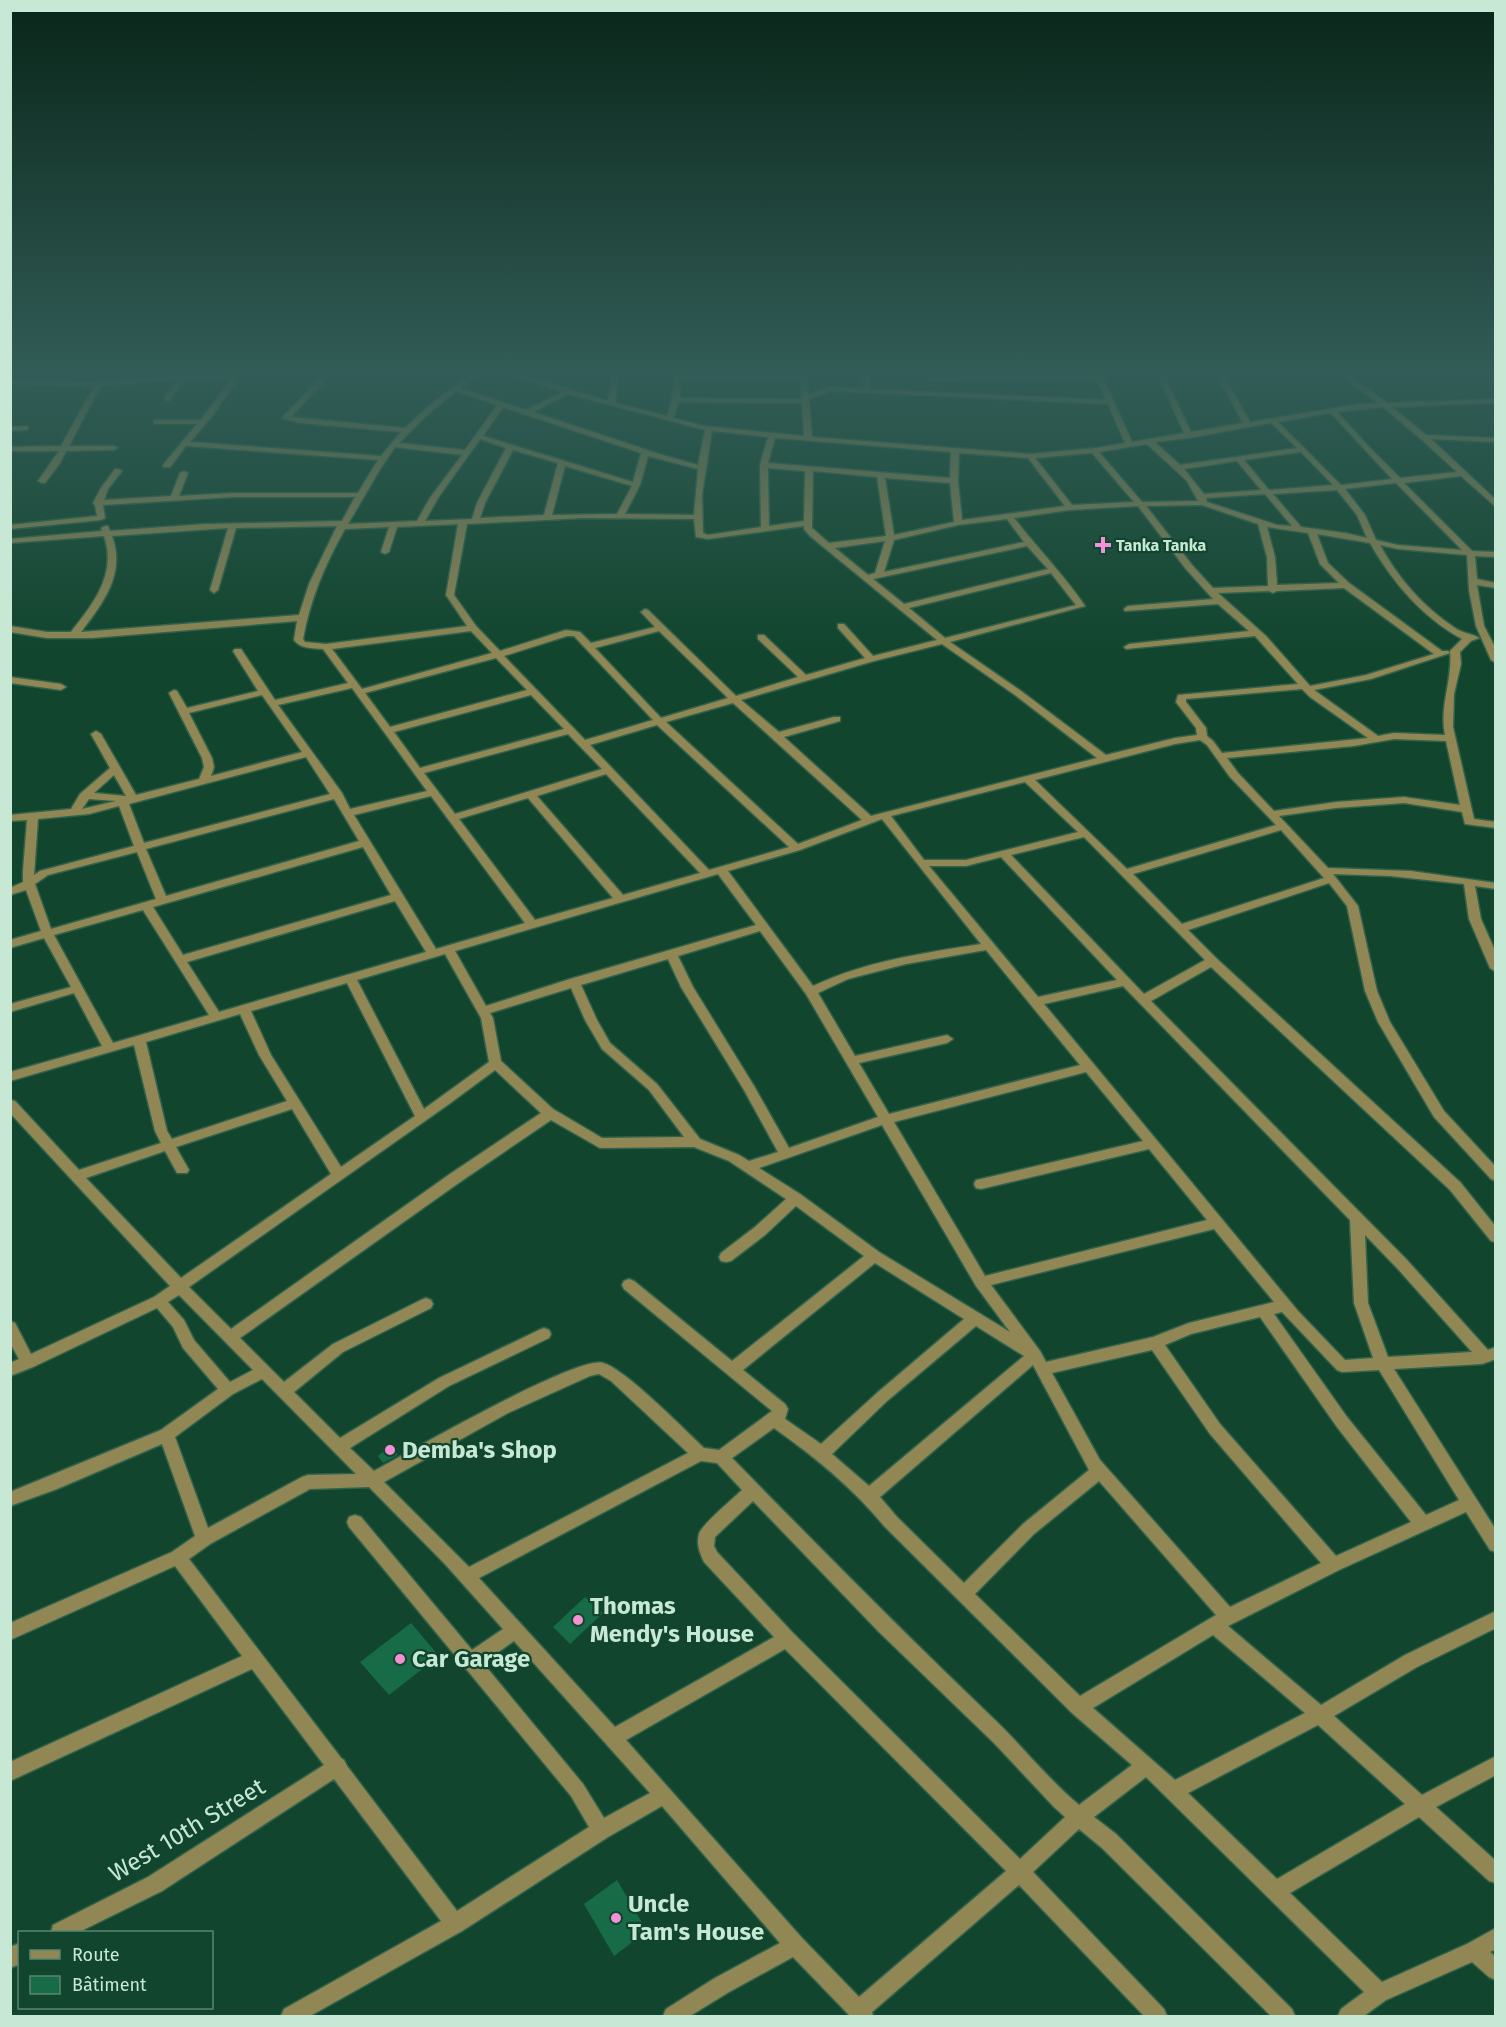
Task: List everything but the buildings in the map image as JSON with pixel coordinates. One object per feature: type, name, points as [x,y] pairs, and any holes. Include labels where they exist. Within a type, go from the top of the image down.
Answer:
[{"type":"street","points":[[42,482],[52,466]]},
{"type":"street","points":[[378,466],[325,557],[300,618],[297,640],[302,644],[326,647],[473,628]]},
{"type":"street","points":[[420,523],[434,498],[458,466]]},
{"type":"street","points":[[475,521],[481,503],[501,466]]},
{"type":"street","points":[[547,518],[561,466]]},
{"type":"street","points":[[571,466],[636,485]]},
{"type":"street","points":[[620,515],[636,485],[641,466]]},
{"type":"street","points":[[693,466],[701,468],[697,517],[699,535],[708,537],[808,523]]},
{"type":"street","points":[[764,466],[765,528]]},
{"type":"street","points":[[773,466],[954,481]]},
{"type":"street","points":[[955,466],[958,523]]},
{"type":"street","points":[[1037,466],[1070,508]]},
{"type":"street","points":[[1106,466],[1210,591],[1263,638],[1305,688],[1375,738]]},
{"type":"street","points":[[1190,466],[1179,467],[1203,500],[1262,522],[1398,547],[1496,555]]},
{"type":"street","points":[[1245,466],[1299,530]]},
{"type":"street","points":[[1317,466],[1360,513],[1373,541],[1398,582],[1452,631],[1468,639],[1485,637]]},
{"type":"street","points":[[1384,466],[1471,554],[1472,581],[1480,626],[1496,660]]},
{"type":"street","points":[[1454,466],[1492,498],[1496,505]]},
{"type":"street","points":[[809,468],[808,529],[969,661],[1018,693],[1106,760]]},
{"type":"street","points":[[74,635],[99,598],[114,564],[112,545],[97,503],[99,495],[118,471]]},
{"type":"street","points":[[174,499],[184,473]]},
{"type":"street","points":[[828,546],[890,538],[958,523],[1070,508],[1203,500],[1266,491],[1338,487],[1463,474]]},
{"type":"street","points":[[879,575],[890,538],[881,475]]},
{"type":"street","points":[[97,503],[233,495],[361,495]]},
{"type":"street","points":[[10,541],[233,525],[394,525],[620,515],[697,517]]},
{"type":"street","points":[[585,743],[872,659],[1081,606],[1009,516]]},
{"type":"street","points":[[10,527],[101,518]]},
{"type":"street","points":[[463,521],[450,596],[473,628],[585,743],[707,874]]},
{"type":"street","points":[[1262,522],[1271,557],[1274,590]]},
{"type":"street","points":[[214,590],[233,525]]},
{"type":"street","points":[[385,552],[394,525]]},
{"type":"street","points":[[1312,532],[1324,564],[1346,585],[1440,654]]},
{"type":"street","points":[[866,578],[1029,543]]},
{"type":"street","points":[[901,607],[1053,570]]},
{"type":"street","points":[[1472,581],[1496,586]]},
{"type":"street","points":[[1210,591],[1274,590],[1346,585]]},
{"type":"street","points":[[1128,609],[1220,601]]},
{"type":"street","points":[[645,612],[733,698],[777,735],[870,821]]},
{"type":"street","points":[[10,629],[47,635],[74,635],[300,618]]},
{"type":"street","points":[[841,626],[872,659]]},
{"type":"street","points":[[588,647],[661,628]]},
{"type":"street","points":[[274,703],[357,688],[500,654],[570,632],[577,634],[660,722],[796,848]]},
{"type":"street","points":[[1129,647],[1256,633]]},
{"type":"street","points":[[761,637],[804,678]]},
{"type":"street","points":[[1468,639],[1455,651],[1368,677],[1305,688],[1181,698],[1181,702],[1201,728],[1202,737],[1220,756],[1233,775],[1284,826],[1352,906],[1371,991],[1384,1022],[1439,1114],[1496,1176]]},
{"type":"street","points":[[326,647],[532,925]]},
{"type":"street","points":[[238,651],[264,692],[338,795],[396,897],[433,954]]},
{"type":"street","points":[[1455,651],[1456,664],[1449,694],[1448,727],[1465,809],[1469,822],[1496,825]]},
{"type":"street","points":[[10,680],[62,687]]},
{"type":"street","points":[[388,730],[535,691]]},
{"type":"street","points":[[183,712],[264,692]]},
{"type":"street","points":[[174,693],[207,759],[208,767],[204,780]]},
{"type":"street","points":[[777,735],[837,719]]},
{"type":"street","points":[[419,771],[572,730]]},
{"type":"street","points":[[96,734],[117,768],[128,800],[129,824],[142,847],[162,900]]},
{"type":"street","points":[[1220,756],[1354,743],[1394,736],[1451,738]]},
{"type":"street","points":[[10,1077],[796,848],[884,815],[1029,780],[1175,741],[1202,737]]},
{"type":"street","points":[[10,818],[74,813],[308,753]]},
{"type":"street","points":[[74,813],[84,796],[117,768]]},
{"type":"street","points":[[453,818],[609,770]]},
{"type":"street","points":[[1029,780],[1086,833],[1212,961],[1448,1179],[1496,1237]]},
{"type":"street","points":[[348,813],[434,792]]},
{"type":"street","points":[[530,794],[620,899]]},
{"type":"street","points":[[10,892],[44,873],[338,795]]},
{"type":"street","points":[[84,796],[128,800]]},
{"type":"street","points":[[1273,814],[1336,805],[1404,800],[1465,809]]},
{"type":"street","points":[[884,815],[1152,1144],[1286,1305],[1342,1366],[1490,1355]]},
{"type":"street","points":[[33,816],[27,871],[29,883],[47,932],[109,1047]]},
{"type":"street","points":[[1125,873],[1284,826]]},
{"type":"street","points":[[921,863],[966,863],[1086,833]]},
{"type":"street","points":[[10,944],[364,843]]},
{"type":"street","points":[[1004,854],[1143,1000],[1490,1355]]},
{"type":"street","points":[[721,870],[811,992],[981,1282],[1039,1362],[1099,1472],[1221,1621],[1320,1715],[1496,1874]]},
{"type":"street","points":[[1179,929],[1328,875],[1385,870],[1430,874],[1496,886]]},
{"type":"street","points":[[1469,881],[1475,919],[1496,968]]},
{"type":"street","points":[[180,960],[396,897]]},
{"type":"street","points":[[146,905],[216,1017]]},
{"type":"street","points":[[483,1011],[762,927]]},
{"type":"street","points":[[811,992],[844,976],[906,960],[989,946]]},
{"type":"street","points":[[448,949],[487,1018],[495,1063],[551,1113],[600,1143],[695,1142],[707,1145],[748,1167],[874,1256],[976,1317],[1039,1362]]},
{"type":"street","points":[[671,954],[687,987],[750,1089],[785,1153]]},
{"type":"street","points":[[1143,1000],[1212,961]]},
{"type":"street","points":[[350,978],[422,1117]]},
{"type":"street","points":[[574,982],[606,1046],[653,1087],[695,1142]]},
{"type":"street","points":[[1035,1002],[1126,982]]},
{"type":"street","points":[[10,1008],[76,989]]},
{"type":"street","points":[[244,1009],[265,1055],[339,1175]]},
{"type":"street","points":[[851,1061],[947,1039]]},
{"type":"street","points":[[139,1040],[160,1131],[182,1170]]},
{"type":"street","points":[[10,1370],[159,1301],[422,1117],[495,1063]]},
{"type":"street","points":[[748,1167],[886,1119],[1089,1066]]},
{"type":"street","points":[[76,1176],[294,1102]]},
{"type":"street","points":[[10,1104],[180,1287],[285,1390],[467,1576],[795,1945],[860,2014],[1020,1872],[1078,1817],[1145,1766]]},
{"type":"street","points":[[231,1337],[455,1178],[551,1113]]},
{"type":"street","points":[[981,1184],[1152,1144]]},
{"type":"street","points":[[726,1257],[760,1231],[795,1198]]},
{"type":"street","points":[[1358,1219],[1361,1303],[1383,1364],[1496,1545]]},
{"type":"street","points":[[981,1282],[1218,1223]]},
{"type":"street","points":[[732,1370],[874,1256]]},
{"type":"street","points":[[629,1285],[780,1409],[779,1415],[774,1420],[721,1457]]},
{"type":"street","points":[[159,1301],[179,1324],[188,1344],[228,1389]]},
{"type":"street","points":[[285,1390],[338,1348],[426,1304]]},
{"type":"street","points":[[869,1496],[1039,1362],[1155,1343],[1189,1329],[1286,1305]]},
{"type":"street","points":[[1264,1311],[1342,1422],[1423,1524]]},
{"type":"street","points":[[821,1454],[882,1397],[976,1317]]},
{"type":"street","points":[[10,1327],[28,1363]]},
{"type":"street","points":[[340,1446],[444,1382],[544,1334]]},
{"type":"street","points":[[1155,1343],[1215,1429],[1333,1565]]},
{"type":"street","points":[[10,1632],[178,1557],[204,1539],[308,1482],[373,1480],[503,1407],[588,1370],[601,1368],[616,1377],[700,1454],[721,1457],[885,1626],[1000,1737],[1060,1801],[1109,1841],[1285,2016]]},
{"type":"street","points":[[10,1498],[51,1484],[166,1435],[228,1389],[265,1371]]},
{"type":"street","points":[[774,1420],[821,1454],[869,1496],[891,1522],[1078,1707],[1173,1791],[1379,1993]]},
{"type":"street","points":[[166,1435],[204,1539]]},
{"type":"street","points":[[467,1576],[700,1454]]},
{"type":"street","points":[[964,1594],[998,1557],[1070,1493],[1099,1472]]},
{"type":"street","points":[[753,1490],[707,1534],[706,1546],[710,1557],[787,1639],[1020,1872],[1157,2016]]},
{"type":"street","points":[[1078,1707],[1221,1621],[1333,1565],[1468,1503]]},
{"type":"street","points":[[355,1522],[577,1790],[601,1830]]},
{"type":"street","points":[[178,1557],[455,1923]]},
{"type":"street","points":[[1173,1791],[1320,1715],[1411,1661],[1496,1619]]},
{"type":"street","points":[[470,1662],[516,1630]]},
{"type":"street","points":[[613,1738],[787,1639]]},
{"type":"street","points":[[10,1772],[255,1659]]},
{"type":"street","points":[[1275,1891],[1420,1805],[1496,1765]]},
{"type":"street","name":"West 10th Street","points":[[62,1931],[154,1884],[338,1766]]},
{"type":"street","points":[[291,2016],[455,1923],[601,1830],[664,1795]]},
{"type":"street","points":[[1348,2016],[1379,1993],[1474,1951],[1496,1938]]},
{"type":"street","points":[[672,2016],[722,1985],[795,1945]]},
{"type":"street","points":[[1474,1951],[1496,1970]]},
{"type":"place","name":"Tanka Tanka","points":[[1103,545]]},
{"type":"place","name":"Demba's Shop","points":[[390,1450]]},
{"type":"place","name":"Thomas Mendy's House","points":[[578,1620]]},
{"type":"place","name":"Car Garage","points":[[400,1659]]},
{"type":"place","name":"Uncle Tam's House","points":[[616,1918]]}]
